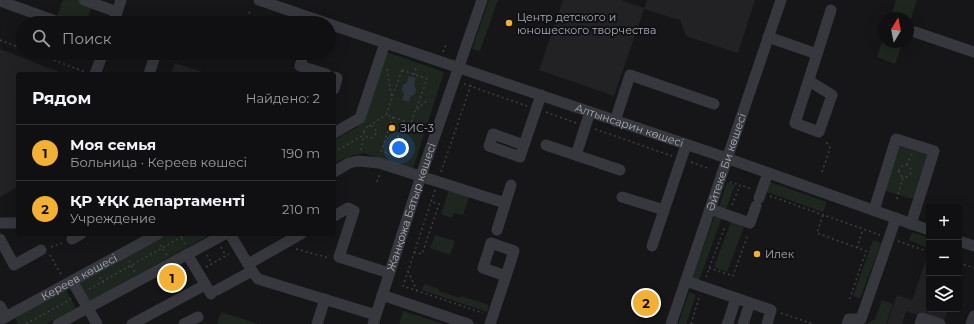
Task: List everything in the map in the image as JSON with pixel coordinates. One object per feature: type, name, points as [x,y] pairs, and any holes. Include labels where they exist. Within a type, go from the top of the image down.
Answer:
[{"type":"street","points":[[84,0],[117,12]]},
{"type":"street","points":[[116,16],[121,0]]},
{"type":"street","name":"Алтынсарин көшесі","points":[[259,0],[304,16]]},
{"type":"street","name":"Жанқожа Батыр көшесі","points":[[374,320],[421,176],[482,0]]},
{"type":"street","name":"Әйтеке Би көшесі","points":[[671,324],[780,0]]},
{"type":"street","points":[[0,1],[42,16]]},
{"type":"street","points":[[808,82],[832,95],[819,132],[795,123],[808,82],[831,10]]},
{"type":"street","name":"Алтынсарин көшесі","points":[[336,27],[615,120],[926,229]]},
{"type":"street","points":[[915,32],[974,52]]},
{"type":"street","points":[[768,37],[817,54]]},
{"type":"street","points":[[336,133],[360,118],[385,43]]},
{"type":"street","points":[[91,72],[98,60]]},
{"type":"street","points":[[150,72],[154,60]]},
{"type":"street","points":[[302,60],[300,70],[313,72]]},
{"type":"street","points":[[615,120],[630,75],[714,104]]},
{"type":"street","points":[[524,145],[541,96]]},
{"type":"street","points":[[576,155],[590,112]]},
{"type":"street","points":[[874,210],[896,139],[934,151],[911,224]]},
{"type":"street","points":[[546,145],[620,170]]},
{"type":"street","points":[[652,246],[686,145]]},
{"type":"street","points":[[336,171],[349,163],[358,161],[378,163],[505,203]]},
{"type":"street","points":[[710,209],[750,223],[768,173]]},
{"type":"street","points":[[497,230],[511,185]]},
{"type":"street","points":[[622,196],[664,210]]},
{"type":"street","points":[[336,215],[348,208],[354,211],[339,257],[389,273]]},
{"type":"street","points":[[847,324],[849,319],[861,319],[896,218]]},
{"type":"street","points":[[0,223],[16,223]]},
{"type":"street","points":[[58,324],[187,251],[221,236]]},
{"type":"street","points":[[231,236],[258,279],[325,299],[374,320]]},
{"type":"street","points":[[132,324],[211,290],[250,267],[282,244],[298,236]]},
{"type":"street","points":[[0,239],[14,265],[44,249]]},
{"type":"street","name":"Кереев көшесі","points":[[3,318],[67,280],[159,239]]},
{"type":"street","points":[[962,242],[974,246]]},
{"type":"street","points":[[187,251],[198,272],[211,290]]},
{"type":"street","points":[[491,320],[506,276]]},
{"type":"street","points":[[67,280],[79,294],[97,324]]},
{"type":"street","points":[[686,281],[704,281],[736,298],[771,310],[767,324]]},
{"type":"street","points":[[382,295],[468,324]]},
{"type":"street","points":[[727,324],[736,298]]},
{"type":"street","points":[[317,324],[325,299]]},
{"type":"street","points":[[743,324],[750,303]]},
{"type":"street","points":[[0,306],[3,318]]},
{"type":"street","points":[[184,324],[198,317]]},
{"type":"street","points":[[971,324],[974,317]]},
{"type":"street","points":[[920,324],[922,318],[940,324]]},
{"type":"path","points":[[248,16],[250,11]]},
{"type":"path","points":[[0,40],[16,46]]},
{"type":"path","points":[[444,52],[446,45]]},
{"type":"path","points":[[54,60],[87,72]]},
{"type":"path","points":[[387,64],[392,99]]},
{"type":"path","points":[[414,75],[416,68]]},
{"type":"path","points":[[358,161],[364,130],[386,115],[402,70],[427,79],[412,123],[386,115]]},
{"type":"path","points":[[460,83],[470,86]]},
{"type":"path","points":[[416,111],[429,98]]},
{"type":"path","points":[[393,117],[381,151],[392,154],[403,120]]},
{"type":"path","points":[[364,135],[370,139],[375,136],[376,130],[369,126]]},
{"type":"path","points":[[819,132],[830,148],[822,172]]},
{"type":"path","points":[[336,151],[364,135]]},
{"type":"path","points":[[901,166],[909,166],[912,171],[909,176],[904,177],[899,174],[899,170],[901,166]]},
{"type":"path","points":[[897,199],[904,177]]},
{"type":"path","points":[[690,324],[704,281],[740,185],[759,199],[823,215],[926,251]]},
{"type":"path","points":[[414,252],[422,254],[439,204],[431,201]]},
{"type":"path","points":[[823,215],[817,233],[866,251],[849,301]]},
{"type":"path","points":[[857,248],[863,229]]},
{"type":"path","points":[[709,268],[733,276],[748,234]]},
{"type":"path","points":[[26,324],[184,236]]},
{"type":"path","points":[[67,280],[44,249],[76,237]]},
{"type":"path","points":[[181,238],[187,251]]},
{"type":"path","points":[[159,239],[168,258]]},
{"type":"path","points":[[282,244],[328,258],[339,257]]},
{"type":"path","points":[[220,245],[226,256]]},
{"type":"path","points":[[198,272],[239,249]]},
{"type":"path","points":[[206,253],[212,264]]},
{"type":"path","points":[[127,256],[137,275]]},
{"type":"path","points":[[962,263],[974,268]]},
{"type":"path","points":[[408,270],[417,291]]},
{"type":"path","points":[[98,272],[105,286]]},
{"type":"path","points":[[704,281],[710,277]]},
{"type":"path","points":[[403,286],[491,320]]},
{"type":"path","points":[[771,310],[813,324]]},
{"type":"shaded area","points":[[63,0],[78,0],[92,5],[88,16],[57,16]]},
{"type":"shaded area","points":[[489,0],[498,0],[480,51],[472,49]]},
{"type":"shaded area","points":[[563,0],[621,0],[644,8],[647,0],[755,0],[738,53],[686,36],[680,20],[644,9],[614,96],[539,70]]},
{"type":"shaded area","points":[[896,0],[917,0],[913,12],[892,12]]},
{"type":"shaded area","points":[[880,48],[901,48],[895,64],[877,57]]},
{"type":"shaded area","points":[[0,49],[16,55],[16,60],[28,60],[59,72],[16,72],[16,188],[0,197]]},
{"type":"shaded area","points":[[387,52],[444,72],[413,169],[363,153],[336,162],[336,139],[356,128],[361,123]]},
{"type":"shaded area","points":[[175,63],[202,72],[172,72]]},
{"type":"shaded area","points":[[409,76],[416,78],[414,85],[416,89],[415,94],[410,97],[409,102],[402,100],[404,95],[402,89]]},
{"type":"shaded area","points":[[896,145],[927,155],[913,199],[882,190]]},
{"type":"shaded area","points":[[767,181],[827,202],[823,212],[764,191]]},
{"type":"shaded area","points":[[727,182],[735,185],[725,212],[718,209]]},
{"type":"shaded area","points":[[449,190],[469,197],[463,215],[454,213],[452,218],[441,214]]},
{"type":"shaded area","points":[[715,215],[722,217],[699,281],[692,279]]},
{"type":"shaded area","points":[[731,222],[744,227],[727,272],[714,267]]},
{"type":"shaded area","points":[[912,232],[926,237],[926,247],[909,240]]},
{"type":"shaded area","points":[[435,235],[455,241],[450,255],[430,248]]},
{"type":"shaded area","points":[[164,236],[207,236],[88,302],[78,283]]},
{"type":"shaded area","points":[[873,240],[881,243],[860,299],[853,296]]},
{"type":"shaded area","points":[[926,260],[926,312],[947,312],[944,321],[906,311],[902,324],[887,324],[897,295],[912,300]]},
{"type":"shaded area","points":[[424,284],[460,298],[461,296],[489,305],[487,312],[422,290]]},
{"type":"shaded area","points":[[66,290],[76,308],[46,324],[18,324],[15,318]]},
{"type":"shaded area","points":[[689,292],[696,295],[686,324],[678,324]]},
{"type":"shaded area","points":[[882,300],[893,304],[886,324],[866,324],[875,319]]},
{"type":"shaded area","points":[[403,311],[444,324],[399,324]]},
{"type":"shaded area","points":[[221,312],[258,324],[217,324]]},
{"type":"place","name":"Центр детского и юношеского творчества","points":[[509,23]]},
{"type":"place","name":"ЗИС-3","points":[[392,128]]},
{"type":"place","name":"Илек","points":[[757,254]]},
{"type":"place","name":"Моя семья","points":[[172,278]]},
{"type":"place","name":"ҚР ҰҚК департаменті","points":[[646,303]]}]
